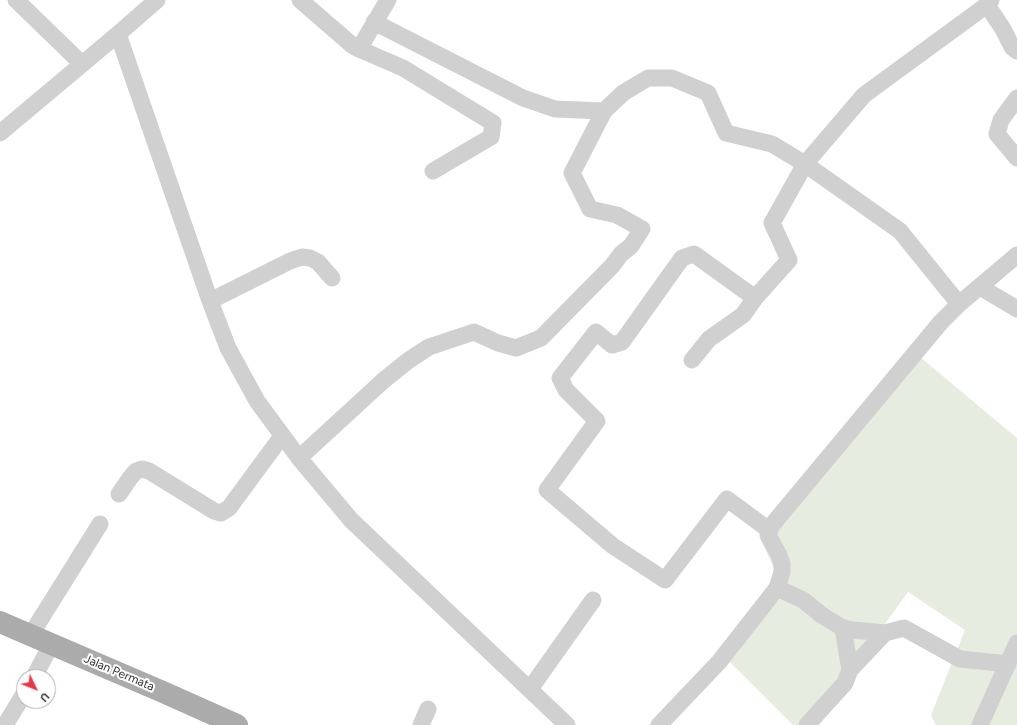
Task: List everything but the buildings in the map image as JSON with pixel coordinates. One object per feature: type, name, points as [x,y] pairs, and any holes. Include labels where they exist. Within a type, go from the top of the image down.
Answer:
[{"type":"main road","name":"Jalan Permata","points":[[0,622],[237,725]]},
{"type":"street","points":[[16,0],[82,64]]},
{"type":"street","points":[[0,132],[158,0]]},
{"type":"street","points":[[300,0],[359,50],[403,68],[493,124],[491,137],[433,171]]},
{"type":"street","points":[[359,50],[388,0]]},
{"type":"street","points":[[692,360],[709,338],[743,315],[755,298],[789,260],[772,223],[806,164],[864,95],[989,2],[1012,47],[1017,51]]},
{"type":"street","points":[[374,22],[523,98],[555,109],[604,111]]},
{"type":"street","points":[[118,34],[210,301],[228,348],[257,401],[299,458],[351,520],[567,725]]},
{"type":"street","points":[[299,458],[384,380],[409,360],[429,347],[474,332],[498,343],[516,348],[541,338],[612,266],[621,254],[631,246],[642,229],[617,215],[590,209],[572,173],[604,111],[623,93],[648,78],[672,78],[708,93],[726,133],[772,144],[806,164],[900,231],[959,304]]},
{"type":"street","points":[[1017,98],[1001,120],[997,134],[1017,158]]},
{"type":"street","points":[[755,298],[694,254],[682,258],[622,342],[612,345],[596,332],[560,378],[566,390],[597,421],[547,490],[613,546],[665,580],[727,499],[769,530]]},
{"type":"street","points":[[659,725],[719,662],[776,588],[782,572],[782,564],[779,555],[768,535],[772,525],[941,322],[959,304],[1017,255]]},
{"type":"street","points":[[210,301],[290,261],[302,257],[310,258],[318,262],[332,278]]},
{"type":"street","points":[[980,287],[1017,309]]},
{"type":"street","points":[[119,494],[136,471],[142,469],[149,471],[214,511],[221,513],[229,508],[282,436]]},
{"type":"street","points":[[30,636],[100,524]]},
{"type":"street","points":[[776,588],[803,600],[823,616],[843,628],[885,633],[904,628],[960,659],[1008,664]]},
{"type":"street","points":[[530,689],[592,600]]},
{"type":"street","points":[[843,628],[850,670]]},
{"type":"street","points":[[807,725],[845,683],[850,670],[885,633]]},
{"type":"street","points":[[980,725],[1017,643]]},
{"type":"street","points":[[38,669],[51,645]]},
{"type":"street","points":[[5,725],[16,707]]},
{"type":"street","points":[[421,725],[428,709]]},
{"type":"shaded area","points":[[920,357],[1017,438],[1017,725],[936,725],[931,715],[965,630],[908,592],[812,725],[793,725],[730,662],[784,590],[761,540]]}]
